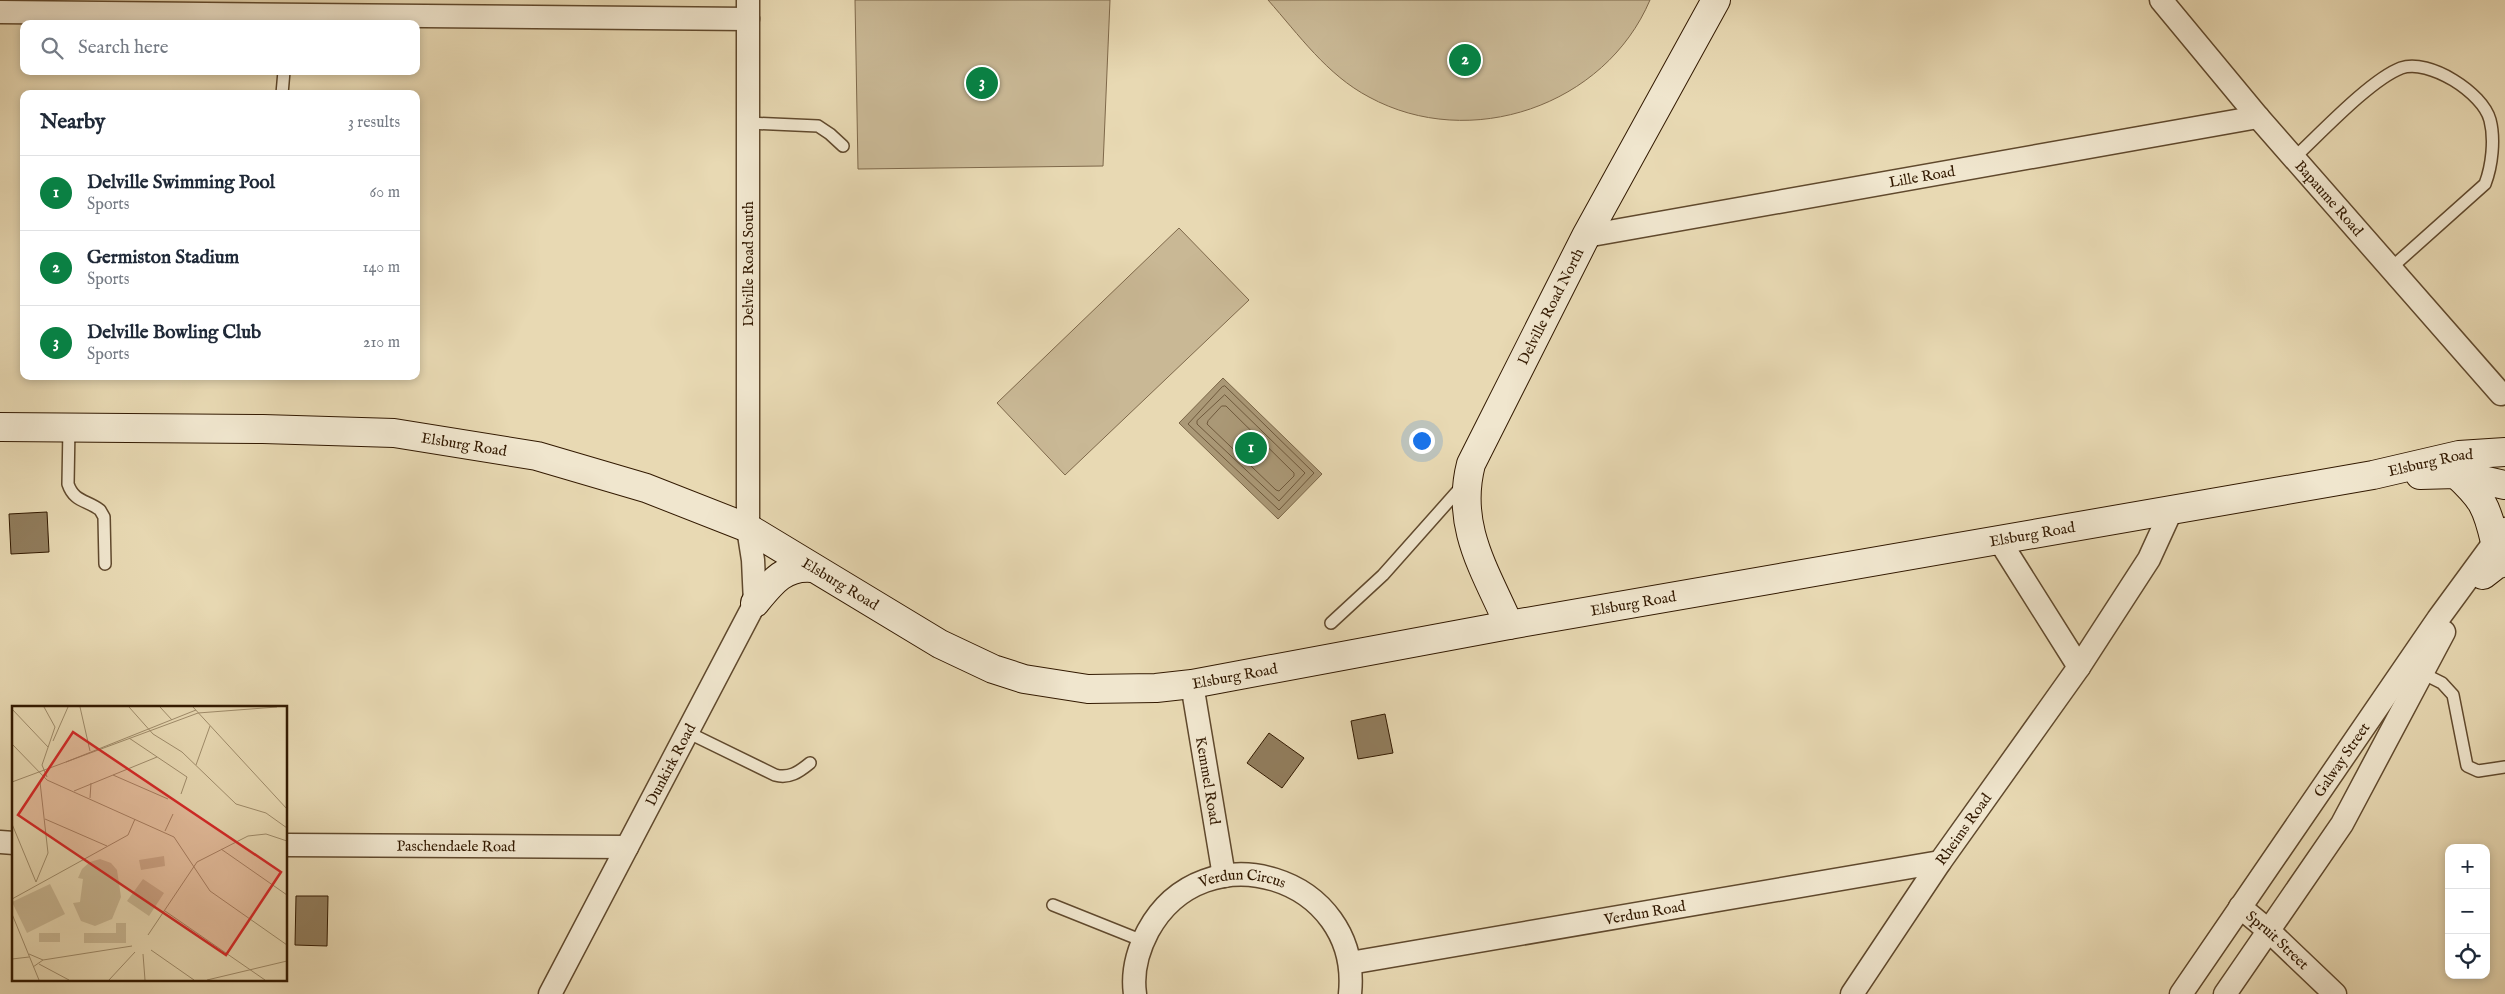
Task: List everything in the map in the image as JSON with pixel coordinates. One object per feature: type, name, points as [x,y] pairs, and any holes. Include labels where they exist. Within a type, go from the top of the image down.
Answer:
[{"type":"main road","name":"Delville Road North","points":[[1509,625],[1476,554],[1464,501],[1466,482],[1478,446],[1586,236],[1716,0]]},
{"type":"main road","name":"Elsburg Road","points":[[0,427],[326,430],[394,433],[536,456],[646,488],[748,528],[940,644],[993,669],[1024,679],[1088,689],[1156,688],[1192,684],[1509,625],[2373,475],[2459,455],[2505,452]]},
{"type":"main road","points":[[2456,474],[2472,489],[2487,510],[2499,551]]},
{"type":"main road","points":[[2373,475],[2456,474],[2505,485]]},
{"type":"main road","points":[[755,603],[781,574],[800,567],[813,568]]},
{"type":"street","name":"Bapaume Road","points":[[2161,0],[2258,117],[2501,394]]},
{"type":"street","points":[[0,12],[286,19],[748,10]]},
{"type":"street","name":"Delville Road South","points":[[748,10],[748,528]]},
{"type":"street","name":"Lille Road","points":[[1586,236],[2258,117]]},
{"type":"street","name":"Rheims Road","points":[[1852,994],[1940,862],[2079,667],[2149,559],[2171,511]]},
{"type":"street","points":[[748,528],[753,560],[755,603]]},
{"type":"street","points":[[1999,540],[2079,667]]},
{"type":"street","name":"Galway Street","points":[[2225,994],[2342,824],[2448,623],[2499,551]]},
{"type":"street","name":"Galway Street","points":[[2181,994],[2438,619],[2499,551]]},
{"type":"street","name":"Dunkirk Road","points":[[550,994],[755,603]]},
{"type":"street","name":"Kemmel Road","points":[[1192,684],[1224,876]]},
{"type":"street","name":"Paschendaele Road","points":[[288,845],[627,847]]},
{"type":"street","name":"Verdun Road","points":[[1350,963],[1940,862]]},
{"type":"street","name":"Verdun Circus","points":[[1136,994],[1136,964],[1143,941],[1154,920],[1170,902],[1189,888],[1224,876],[1254,874],[1274,878],[1309,896],[1336,926],[1350,963],[1350,994]]},
{"type":"street","name":"Spruit Street","points":[[2240,908],[2269,931],[2335,994]]},
{"type":"lane","points":[[2294,158],[2346,108],[2390,74],[2403,67],[2421,66],[2436,70],[2454,80],[2474,97],[2487,113],[2490,121],[2490,172],[2485,184],[2391,268]]},
{"type":"lane","points":[[282,90],[284,75]]},
{"type":"lane","points":[[748,123],[818,126],[843,146]]},
{"type":"lane","points":[[69,427],[68,484],[71,493],[77,499],[100,510],[104,517],[105,564]]},
{"type":"lane","points":[[1331,623],[1383,575],[1466,482]]},
{"type":"lane","points":[[2422,673],[2442,683],[2454,695],[2467,766],[2478,771],[2505,767]]},
{"type":"lane","points":[[687,732],[775,775],[784,777],[799,772],[810,763]]},
{"type":"lane","points":[[1053,905],[1143,941]]},
{"type":"shaded area","points":[[855,0],[1110,0],[1103,166],[858,169]]},
{"type":"shaded area","points":[[1268,0],[1650,0],[1629,37],[1601,68],[1568,92],[1530,109],[1490,118],[1449,120],[1408,113],[1369,97],[1354,88],[1314,53]]},
{"type":"shaded area","points":[[1179,228],[1249,300],[1065,475],[997,403]]},
{"type":"water","points":[[1223,378],[1322,474],[1278,519],[1179,423]]},
{"type":"building","points":[[47,512],[49,552],[11,554],[9,514]]},
{"type":"building","points":[[1385,714],[1393,753],[1358,759],[1351,721]]},
{"type":"building","points":[[1269,733],[1304,758],[1282,788],[1247,763]]},
{"type":"building","points":[[296,896],[328,896],[327,946],[295,945]]},
{"type":"place","name":"Germiston Stadium","points":[[1465,60]]},
{"type":"place","name":"Delville Bowling Club","points":[[982,83]]},
{"type":"place","name":"Delville Swimming Pool","points":[[1251,448]]}]
